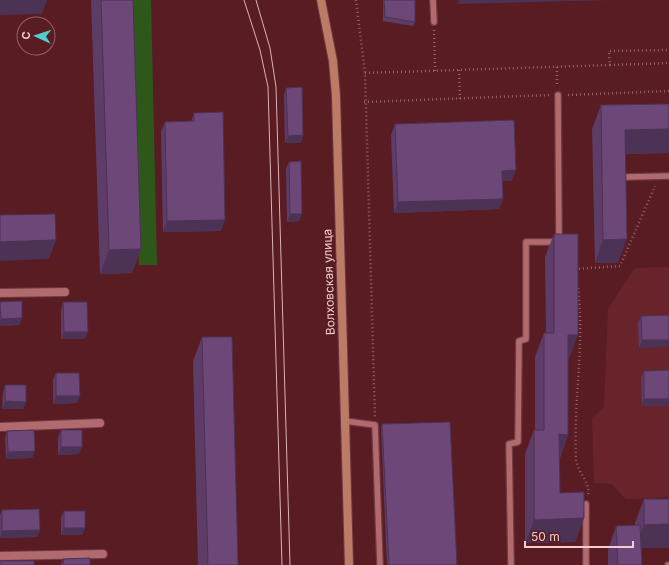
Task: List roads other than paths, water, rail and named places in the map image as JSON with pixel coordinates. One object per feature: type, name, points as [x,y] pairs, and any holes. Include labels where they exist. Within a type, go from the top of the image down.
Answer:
[{"type":"main road","name":"Волховская улица","points":[[321,0],[333,61],[336,96],[349,565]]},
{"type":"street","points":[[0,293],[65,292]]},
{"type":"street","points":[[0,427],[100,423]]},
{"type":"street","points":[[0,556],[103,554]]},
{"type":"lane","points":[[434,0],[434,22]]},
{"type":"lane","points":[[511,565],[509,444],[518,442],[519,341],[526,339],[526,242],[559,242],[558,95]]},
{"type":"lane","points":[[626,177],[669,176]]},
{"type":"lane","points":[[345,421],[375,424],[380,565]]},
{"type":"lane","points":[[586,504],[586,565]]},
{"type":"tram line","points":[[244,0],[260,50],[268,87],[282,565]]},
{"type":"tram line","points":[[256,0],[270,48],[276,87],[290,565]]}]
